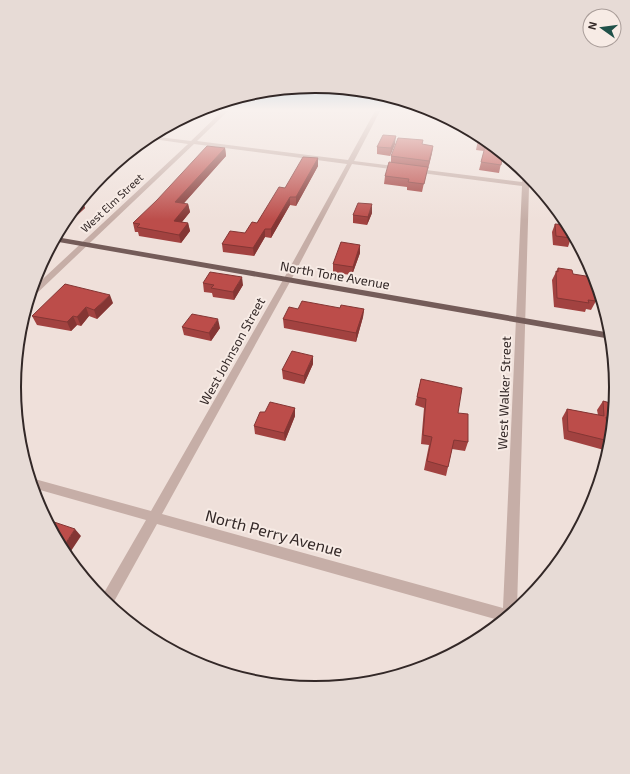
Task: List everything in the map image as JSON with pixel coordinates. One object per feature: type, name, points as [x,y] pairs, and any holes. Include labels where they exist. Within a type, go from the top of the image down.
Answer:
[{"type":"main road","name":"North Tone Avenue","points":[[60,240],[604,335]]},
{"type":"street","name":"West Elm Street","points":[[39,287],[189,147]]},
{"type":"street","points":[[225,147],[526,185]]},
{"type":"street","name":"West Johnson Street","points":[[109,597],[359,147]]},
{"type":"street","name":"West Walker Street","points":[[509,608],[526,185]]},
{"type":"street","name":"North Perry Avenue","points":[[38,485],[502,613]]},
{"type":"building","points":[[206,147],[225,148],[175,202],[188,204],[174,221],[188,223],[179,235],[137,227],[140,224],[133,223],[157,200]]},
{"type":"building","points":[[394,147],[433,147],[429,161],[391,156]]},
{"type":"building","points":[[485,148],[502,160],[501,165],[481,162]]},
{"type":"building","points":[[303,157],[318,158],[296,197],[290,197],[271,229],[265,229],[253,248],[222,244],[230,231],[245,233],[252,222],[257,223],[279,187],[285,188]]},
{"type":"building","points":[[389,162],[428,167],[424,184],[408,182],[409,179],[385,176]]},
{"type":"building","points":[[358,203],[372,204],[368,217],[353,215]]},
{"type":"building","points":[[555,224],[559,224],[568,238],[556,236]]},
{"type":"building","points":[[341,242],[360,245],[353,267],[333,264]]},
{"type":"building","points":[[558,268],[572,270],[573,274],[588,276],[596,301],[588,300],[589,303],[557,298],[556,271],[558,272]]},
{"type":"building","points":[[210,272],[242,277],[233,292],[211,288],[214,285],[203,283]]},
{"type":"building","points":[[65,284],[110,295],[94,310],[86,307],[77,317],[73,316],[67,322],[32,316]]},
{"type":"building","points":[[302,301],[340,308],[341,305],[364,309],[356,333],[283,319],[289,307],[298,309]]},
{"type":"building","points":[[192,314],[218,319],[209,333],[182,327]]},
{"type":"building","points":[[292,351],[313,356],[304,376],[282,370]]},
{"type":"building","points":[[421,379],[462,388],[458,413],[468,414],[468,442],[454,440],[448,467],[427,461],[432,437],[423,435],[426,399],[417,397]]},
{"type":"building","points":[[603,401],[608,402],[604,440],[568,431],[567,409],[604,416]]},
{"type":"building","points":[[270,402],[295,408],[284,433],[254,426],[260,412],[265,412]]},
{"type":"building","points":[[54,522],[75,529],[66,543]]}]
